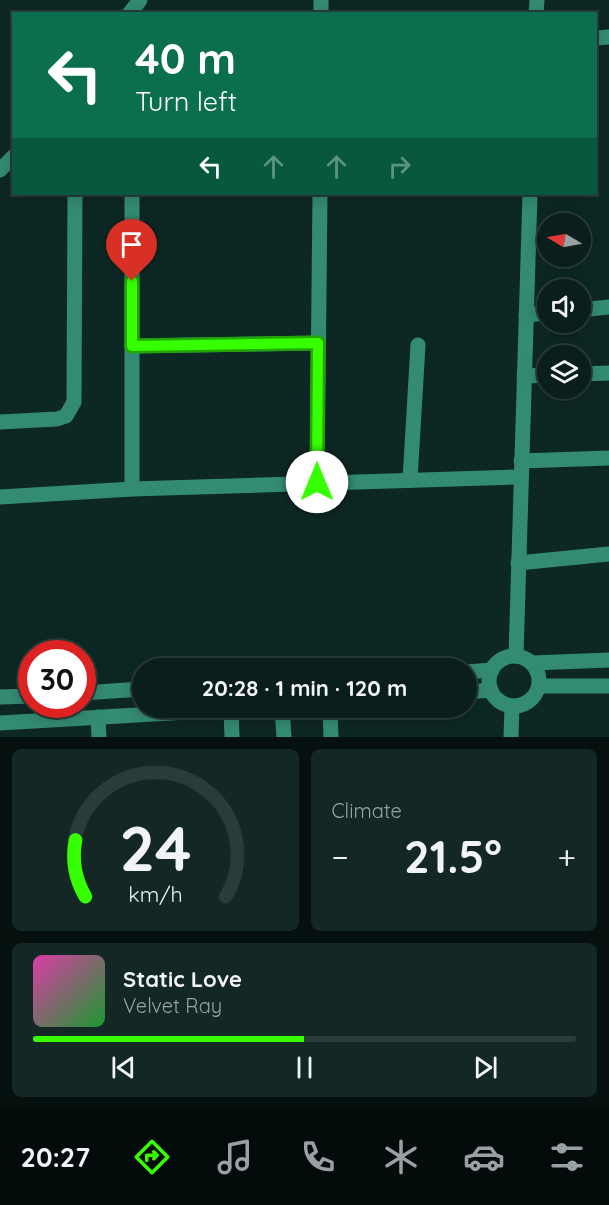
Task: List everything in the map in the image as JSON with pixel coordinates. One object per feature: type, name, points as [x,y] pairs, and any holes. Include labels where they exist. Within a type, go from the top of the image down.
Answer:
[{"type":"street","points":[[0,170],[12,158]]},
{"type":"street","points":[[0,422],[57,419],[66,416],[74,402],[75,195]]},
{"type":"street","points":[[132,195],[132,489]]},
{"type":"street","points":[[317,482],[320,195]]},
{"type":"street","points":[[516,656],[530,195]]},
{"type":"street","points":[[591,309],[609,307]]},
{"type":"street","points":[[526,315],[537,314]]},
{"type":"street","points":[[132,346],[318,343]]},
{"type":"street","points":[[410,480],[418,345]]},
{"type":"street","points":[[591,374],[609,373]]},
{"type":"street","points":[[524,376],[537,375]]},
{"type":"street","points":[[521,461],[609,459]]},
{"type":"street","points":[[0,497],[132,489],[520,477]]},
{"type":"street","points":[[518,563],[609,554]]},
{"type":"street","points":[[477,671],[492,670],[505,658],[516,656],[532,663],[609,660]]},
{"type":"street","points":[[492,670],[491,690],[499,701],[512,706],[530,701],[539,686],[539,677],[532,663]]},
{"type":"street","points":[[539,686],[609,686]]},
{"type":"street","points":[[96,692],[132,690]]},
{"type":"street","points":[[477,691],[491,690]]},
{"type":"street","points":[[0,698],[18,697]]},
{"type":"street","points":[[511,737],[512,706]]},
{"type":"street","points":[[1,737],[0,723],[132,715]]},
{"type":"street","points":[[98,717],[99,737]]},
{"type":"street","points":[[231,718],[232,737]]},
{"type":"street","points":[[283,718],[284,737]]},
{"type":"street","points":[[330,718],[331,737]]},
{"type":"route","points":[[132,281],[132,346],[318,343],[317,482]]}]
